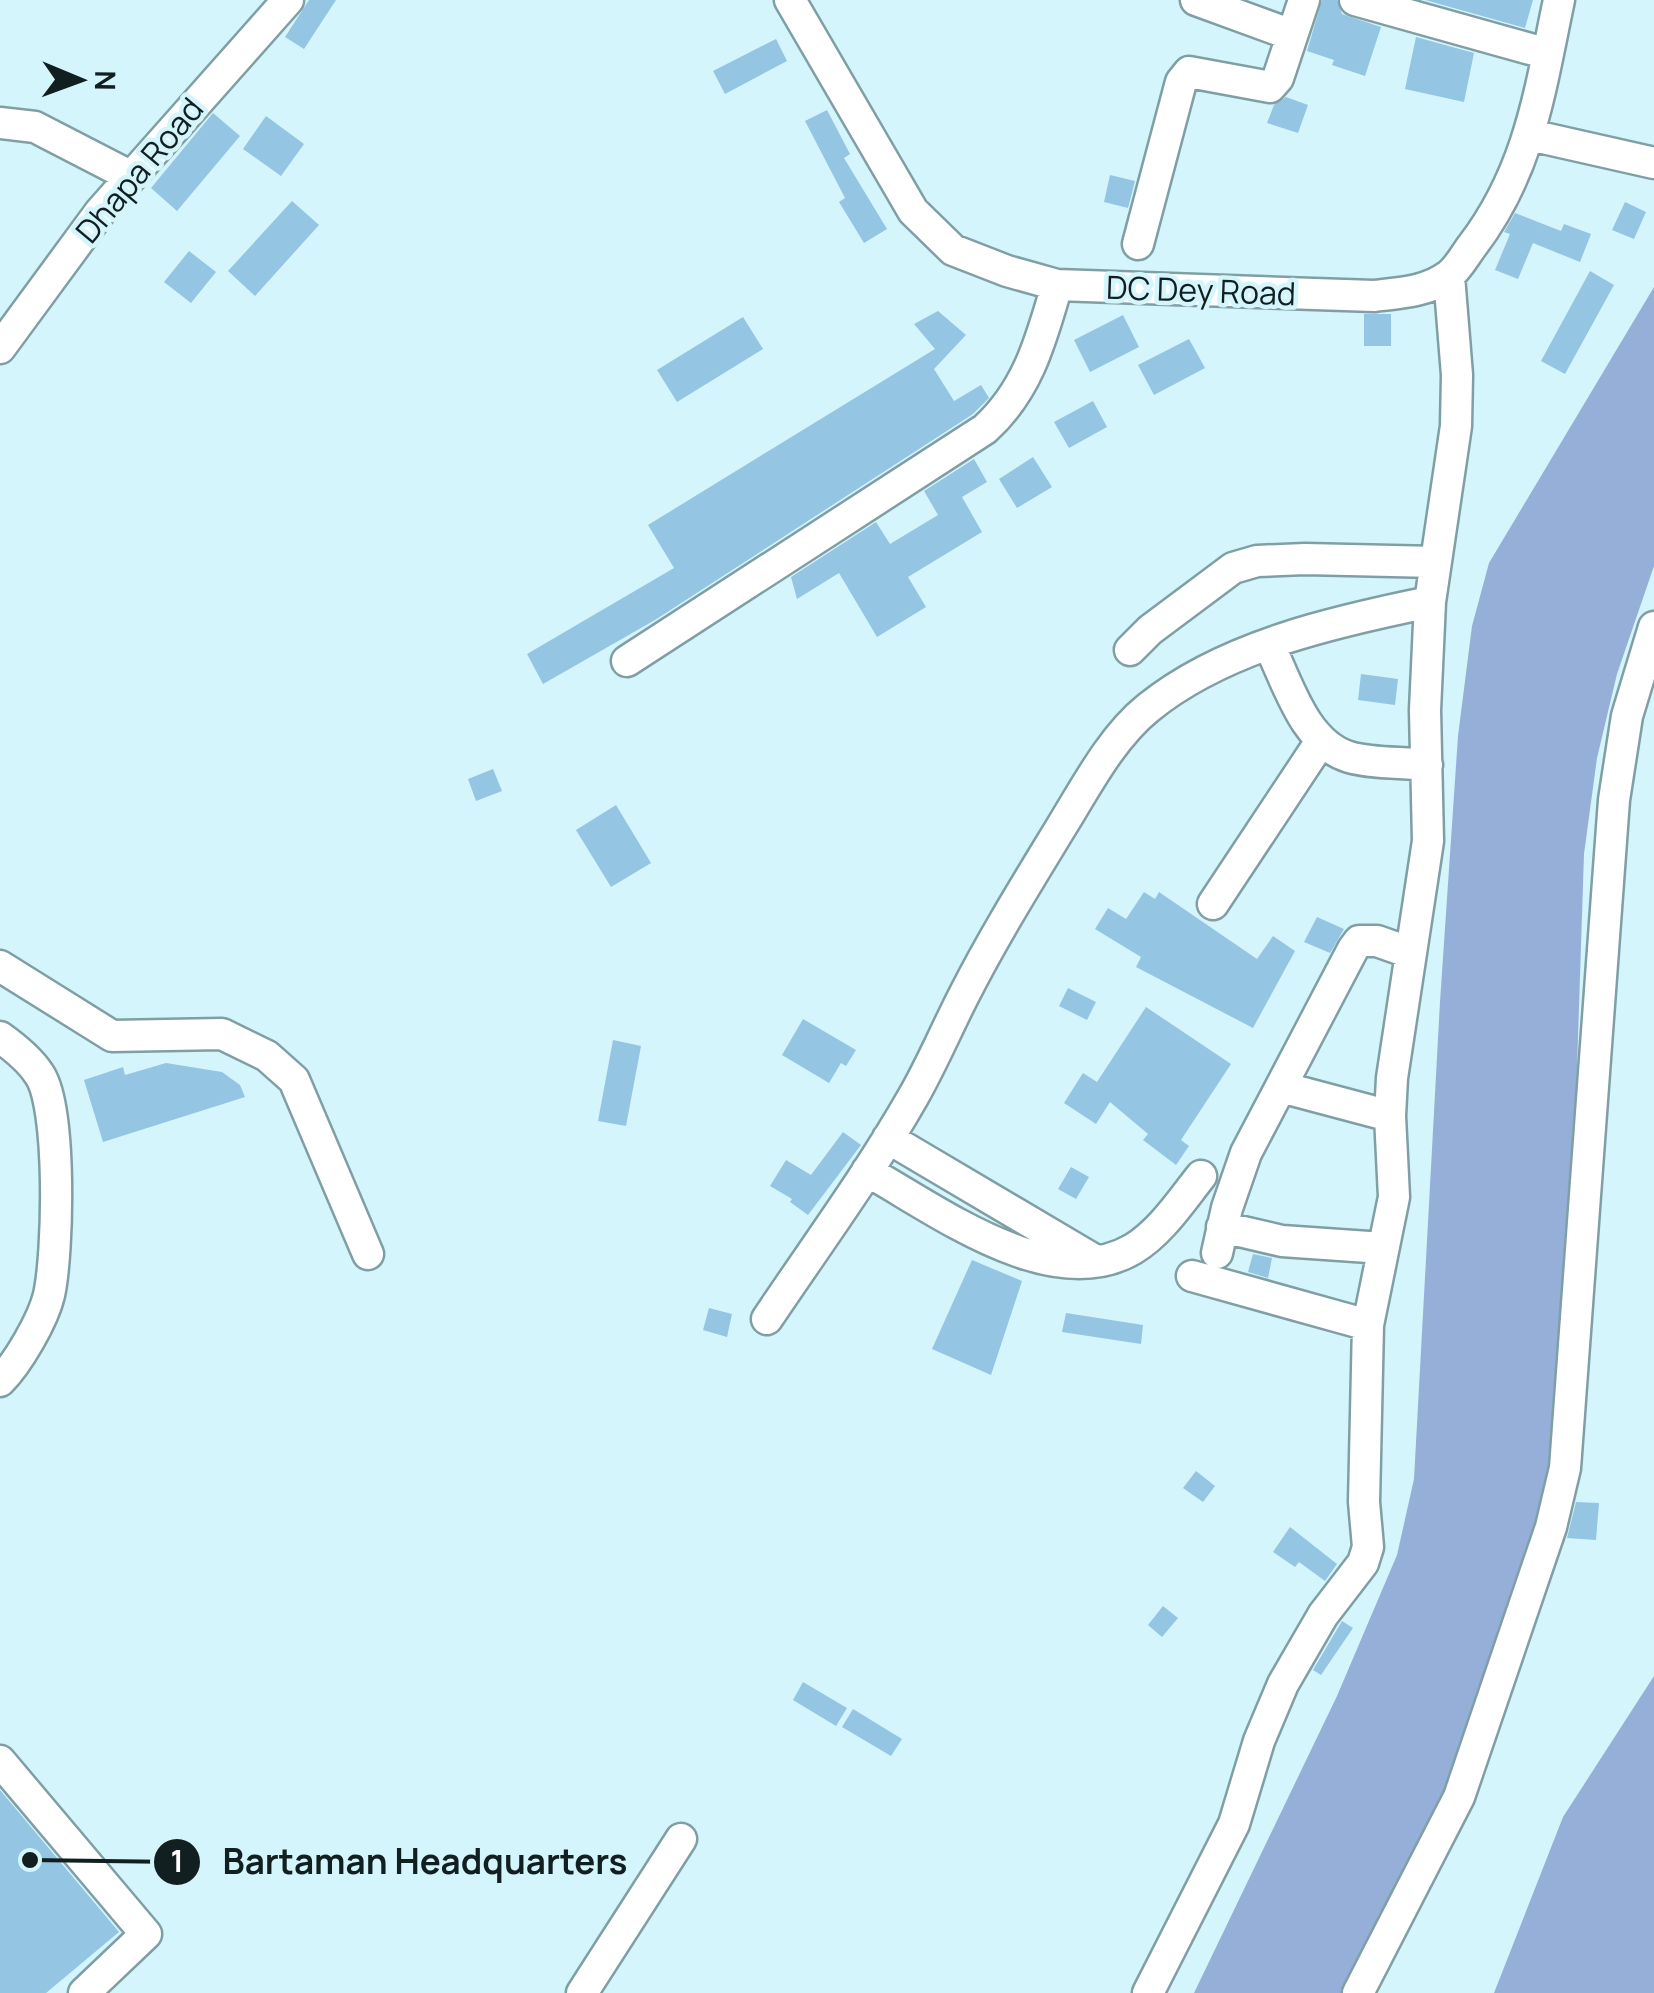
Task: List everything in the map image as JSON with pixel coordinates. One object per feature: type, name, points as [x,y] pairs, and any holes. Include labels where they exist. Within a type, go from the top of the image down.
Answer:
[{"type":"street","name":"Dhapa Road","points":[[0,348],[100,212],[288,0]]},
{"type":"street","name":"DC Dey Road","points":[[790,0],[913,211],[953,250],[1056,285],[1374,296],[1416,291],[1450,276]]},
{"type":"street","points":[[1138,244],[1181,82],[1190,72],[1202,72],[1270,86],[1278,78],[1304,0]]},
{"type":"street","points":[[1355,0],[1548,54]]},
{"type":"street","points":[[1148,1993],[1234,1824],[1259,1741],[1283,1684],[1323,1615],[1363,1563],[1368,1547],[1364,1502],[1368,1325],[1394,1197],[1390,1116],[1428,841],[1425,710],[1430,602],[1456,426],[1457,375],[1450,276],[1488,225],[1516,172],[1530,136],[1560,0]]},
{"type":"street","points":[[1209,3],[1292,35]]},
{"type":"street","points":[[0,123],[45,131],[130,176]]},
{"type":"street","points":[[1530,136],[1654,163]]},
{"type":"street","points":[[627,661],[985,430],[1020,390],[1036,355],[1056,285]]},
{"type":"street","points":[[1130,650],[1150,630],[1233,568],[1257,562],[1306,559],[1436,562]]},
{"type":"street","points":[[767,1319],[914,1096],[964,995],[1022,892],[1120,738],[1146,709],[1180,686],[1269,645],[1328,625],[1430,602]]},
{"type":"street","points":[[1358,1993],[1459,1797],[1551,1527],[1565,1468],[1614,800],[1628,716],[1654,627]]},
{"type":"street","points":[[1269,645],[1320,741],[1350,757],[1427,765]]},
{"type":"street","points":[[1213,904],[1320,741]]},
{"type":"street","points":[[1383,1248],[1219,1240],[1246,1152],[1360,941],[1368,939],[1411,953]]},
{"type":"street","points":[[0,966],[112,1036],[222,1034],[267,1056],[294,1080],[368,1254]]},
{"type":"street","points":[[0,1038],[42,1076],[54,1138],[57,1234],[48,1298],[13,1368],[0,1381]]},
{"type":"street","points":[[1281,1087],[1390,1116]]},
{"type":"street","points":[[888,1138],[1096,1260]]},
{"type":"street","points":[[867,1171],[998,1244],[1043,1260],[1107,1260],[1134,1248],[1201,1176]]},
{"type":"street","points":[[1192,1276],[1368,1325]]},
{"type":"street","points":[[0,1761],[146,1934],[84,1993]]},
{"type":"street","points":[[582,1993],[681,1839]]},
{"type":"water","points":[[1654,287],[1654,566],[1617,674],[1597,758],[1584,854],[1576,1099],[1549,1492],[1460,1766],[1344,1993],[1194,1993],[1337,1696],[1397,1555],[1414,1479],[1458,736],[1472,626],[1489,563]]},
{"type":"water","points":[[1654,1676],[1654,1993],[1494,1993],[1563,1817]]},
{"type":"building","points":[[309,0],[336,0],[304,49],[285,37]]},
{"type":"building","points":[[1322,0],[1337,0],[1342,14],[1381,27],[1365,76],[1307,51]]},
{"type":"building","points":[[1425,0],[1533,0],[1525,28]]},
{"type":"building","points":[[1416,37],[1474,53],[1464,102],[1405,89]]},
{"type":"building","points":[[776,39],[787,61],[725,94],[713,71]]},
{"type":"building","points":[[1286,97],[1308,105],[1298,133],[1267,123],[1274,105]]},
{"type":"building","points":[[827,110],[850,154],[844,158],[887,229],[864,243],[839,202],[845,198],[805,121]]},
{"type":"building","points":[[213,113],[240,136],[177,211],[151,188]]},
{"type":"building","points":[[266,116],[304,144],[281,176],[243,149]]},
{"type":"building","points":[[1110,175],[1135,181],[1128,208],[1104,202]]},
{"type":"building","points":[[292,201],[319,225],[255,296],[228,271]]},
{"type":"building","points":[[1625,202],[1646,212],[1634,239],[1612,230]]},
{"type":"building","points":[[1515,213],[1561,231],[1564,224],[1591,234],[1580,262],[1533,243],[1518,279],[1495,270],[1510,234],[1504,232]]},
{"type":"building","points":[[189,251],[216,272],[191,303],[164,282]]},
{"type":"building","points":[[1590,271],[1614,285],[1565,374],[1541,361]]},
{"type":"building","points":[[938,311],[966,335],[934,369],[954,401],[981,385],[989,398],[973,414],[655,620],[543,684],[527,654],[674,568],[648,525],[935,349],[914,324]]},
{"type":"building","points":[[1364,314],[1391,314],[1391,346],[1364,346]]},
{"type":"building","points":[[1123,315],[1139,347],[1090,372],[1074,340]]},
{"type":"building","points":[[743,317],[763,349],[677,402],[657,370]]},
{"type":"building","points":[[1189,339],[1205,368],[1154,395],[1138,365]]},
{"type":"building","points":[[1093,401],[1107,427],[1069,448],[1054,422]]},
{"type":"building","points":[[1033,457],[1052,487],[1017,508],[999,479]]},
{"type":"building","points":[[974,459],[987,482],[962,497],[982,532],[908,577],[926,607],[877,637],[839,573],[797,599],[791,577],[876,522],[890,544],[938,515],[924,491]]},
{"type":"building","points":[[1361,674],[1398,679],[1395,705],[1358,700]]},
{"type":"building","points":[[493,769],[502,791],[476,801],[468,779]]},
{"type":"building","points":[[616,805],[651,863],[611,887],[576,830]]},
{"type":"building","points":[[1144,892],[1155,899],[1159,892],[1257,959],[1273,936],[1295,951],[1253,1028],[1136,967],[1141,957],[1095,929],[1108,908],[1126,919]]},
{"type":"building","points":[[1317,917],[1344,929],[1330,953],[1304,942]]},
{"type":"building","points":[[1068,988],[1096,1002],[1087,1020],[1059,1006]]},
{"type":"building","points":[[1146,1007],[1231,1064],[1181,1140],[1189,1146],[1176,1165],[1143,1140],[1148,1134],[1110,1102],[1096,1124],[1064,1103],[1083,1073],[1097,1082]]},
{"type":"building","points":[[803,1019],[856,1050],[846,1066],[841,1063],[829,1083],[782,1055]]},
{"type":"building","points":[[613,1040],[641,1046],[626,1126],[598,1121]]},
{"type":"building","points":[[166,1063],[222,1072],[240,1085],[245,1097],[103,1142],[84,1080],[123,1067],[125,1075]]},
{"type":"building","points":[[843,1132],[861,1145],[808,1215],[790,1202],[792,1199],[770,1186],[786,1160],[811,1175]]},
{"type":"building","points":[[1071,1167],[1089,1177],[1076,1199],[1058,1189]]},
{"type":"building","points":[[1253,1254],[1272,1258],[1268,1278],[1248,1272]]},
{"type":"building","points":[[972,1260],[1022,1281],[991,1375],[932,1349]]},
{"type":"building","points":[[709,1308],[732,1314],[727,1337],[703,1330]]},
{"type":"building","points":[[1066,1313],[1143,1325],[1141,1344],[1062,1332]]},
{"type":"building","points":[[1196,1471],[1215,1486],[1203,1502],[1183,1488]]},
{"type":"building","points":[[1576,1502],[1599,1503],[1596,1540],[1567,1538]]},
{"type":"building","points":[[1290,1527],[1337,1564],[1325,1581],[1299,1562],[1295,1567],[1273,1552]]},
{"type":"building","points":[[1163,1606],[1178,1618],[1162,1637],[1148,1625]]},
{"type":"building","points":[[1342,1621],[1353,1628],[1321,1675],[1313,1670]]},
{"type":"building","points":[[803,1682],[847,1708],[836,1726],[793,1700]]},
{"type":"building","points":[[853,1709],[902,1739],[891,1756],[842,1727]]},
{"type":"building","points":[[0,1790],[119,1932],[46,1993],[0,1993]]},
{"type":"place","name":"Bartaman Headquarters","points":[[30,1860]]}]
